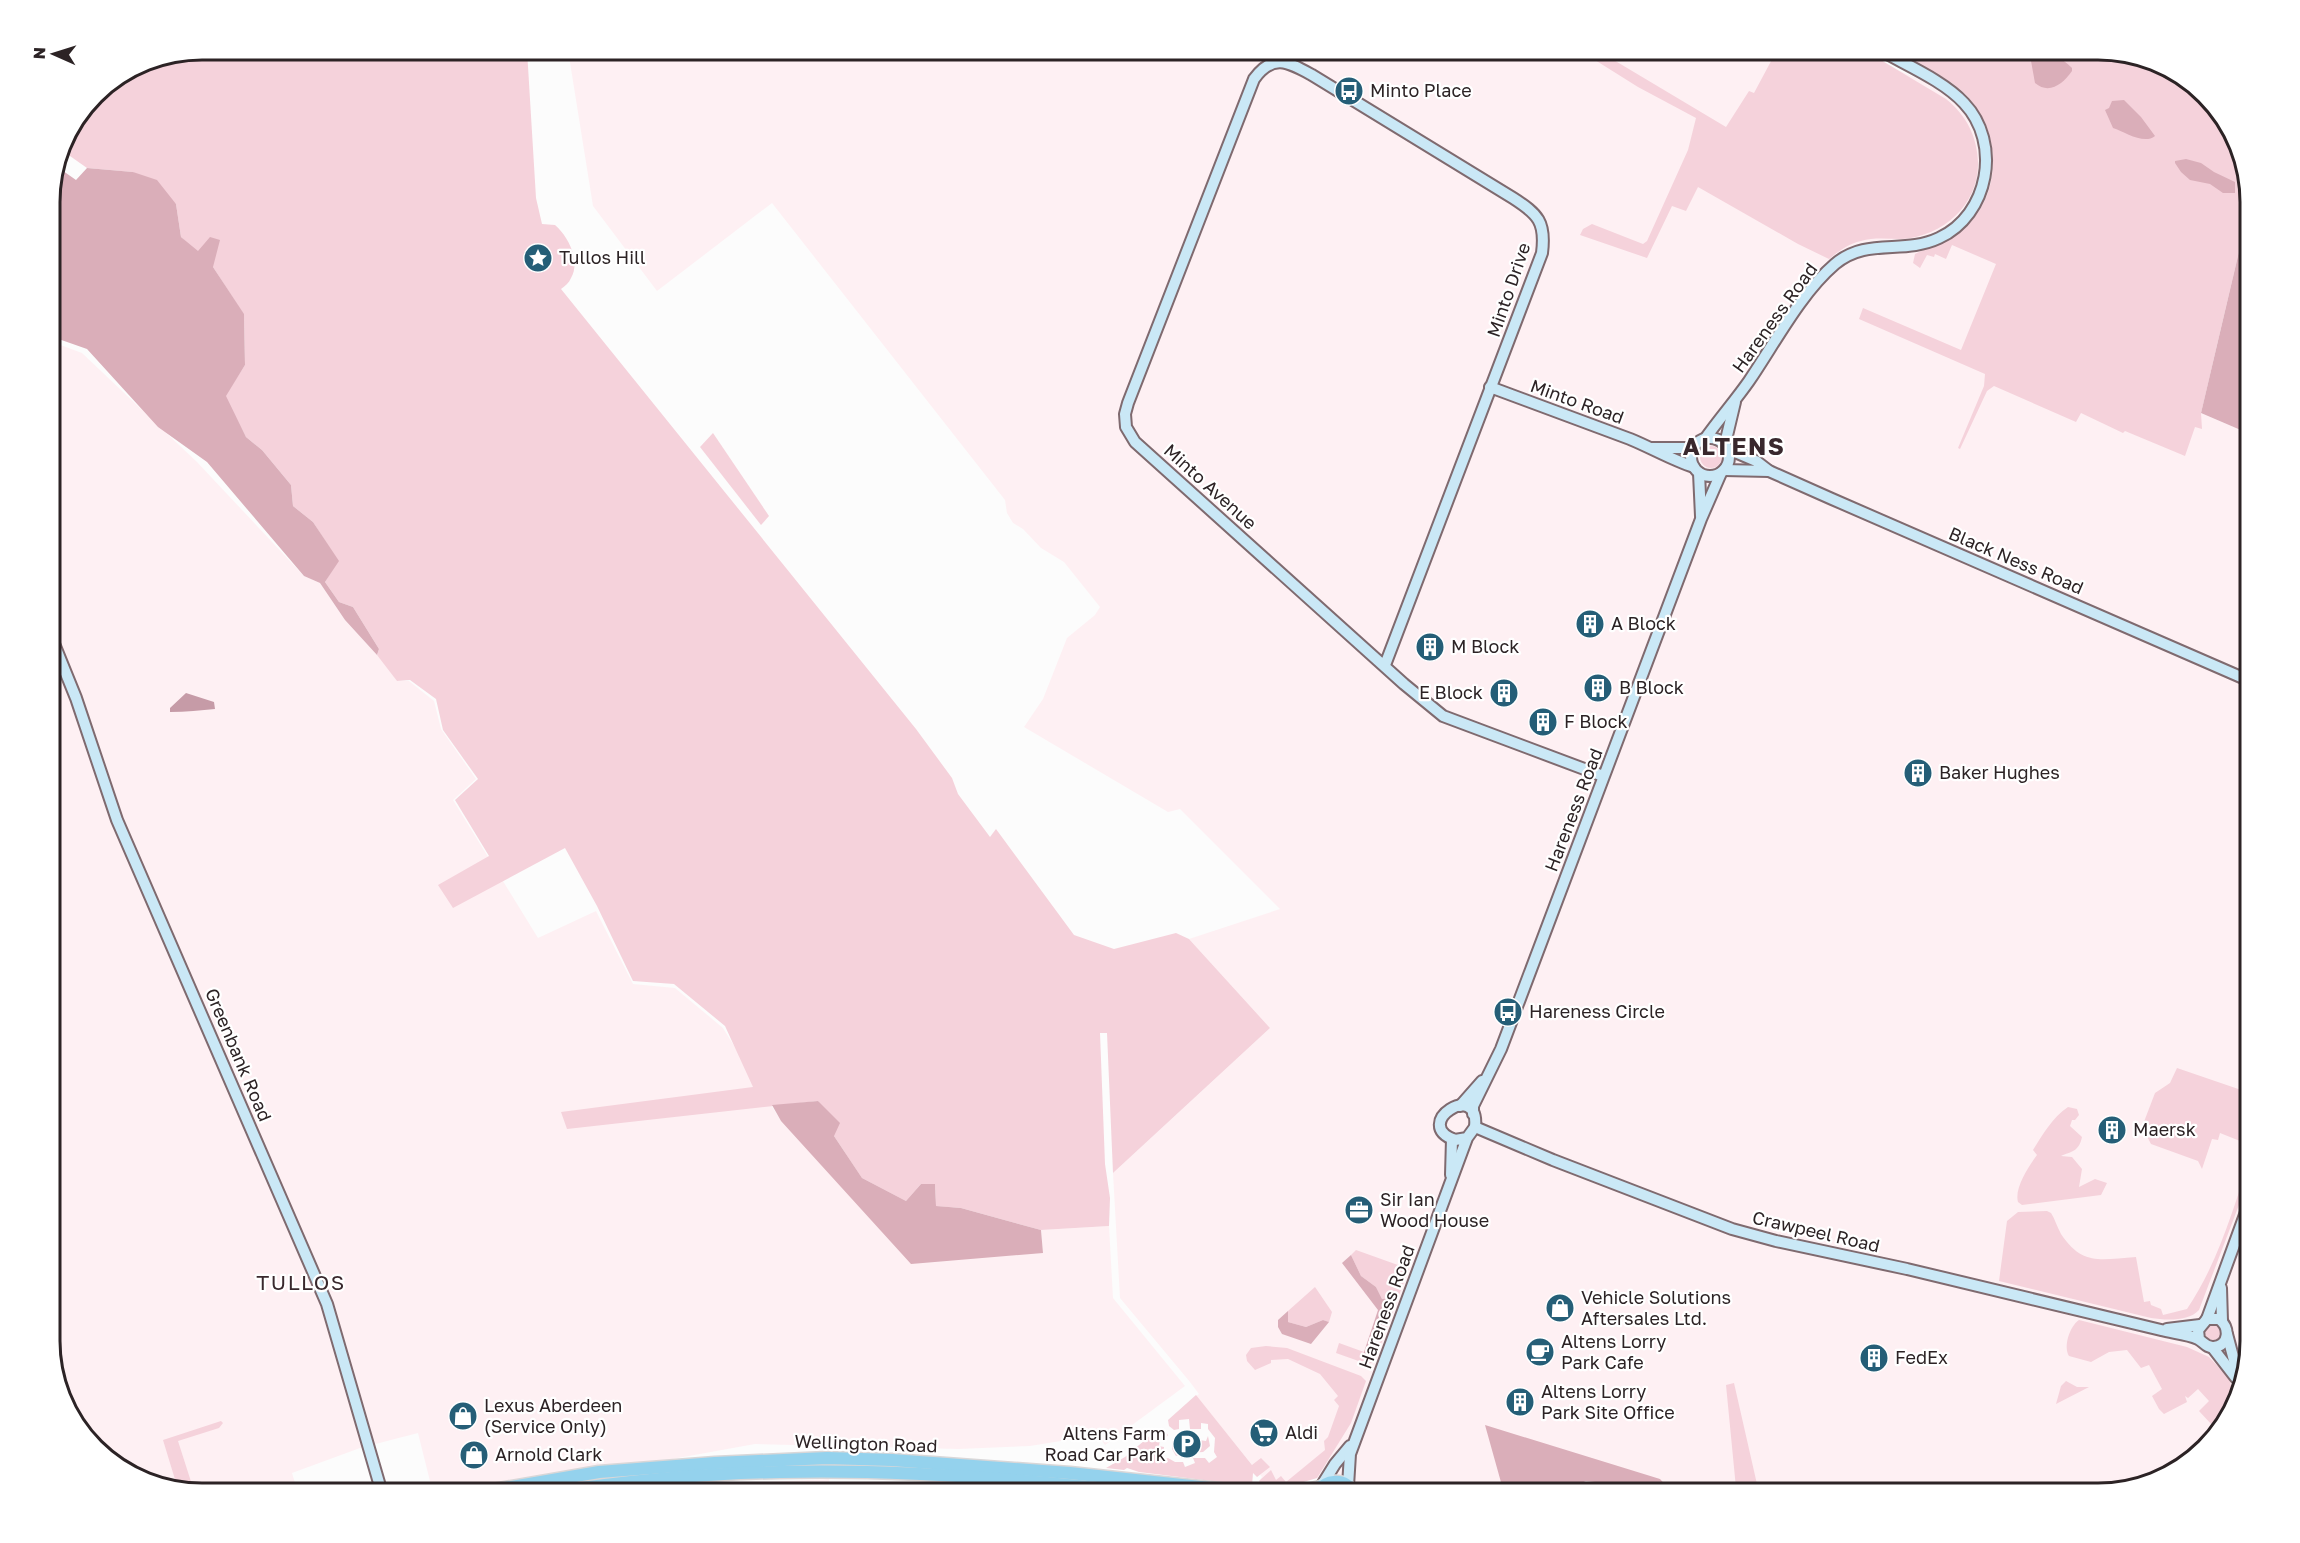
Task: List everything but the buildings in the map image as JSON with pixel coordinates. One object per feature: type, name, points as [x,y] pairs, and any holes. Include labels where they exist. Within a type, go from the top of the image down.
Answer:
[{"type":"main road","name":"Wellington Road","points":[[538,1483],[599,1472],[723,1462],[827,1458],[892,1460],[1070,1473],[1159,1483]]},
{"type":"main road","name":"Wellington Road","points":[[620,1483],[688,1476],[796,1471],[877,1473],[1031,1483]]},
{"type":"street","name":"Hareness Road","points":[[1705,439],[1736,399],[1814,286],[1834,265],[1847,255],[1863,249],[1904,247],[1940,238],[1963,221],[1979,198],[1985,181],[1986,154],[1980,129],[1974,116],[1951,92],[1897,60]]},
{"type":"street","name":"Minto Drive","points":[[1270,64],[1283,62],[1312,75],[1513,198],[1530,209],[1538,219],[1543,233],[1542,254],[1385,664]]},
{"type":"street","name":"Minto Avenue","points":[[1270,64],[1254,79],[1128,403],[1125,427],[1136,442],[1385,664],[1404,684],[1443,716],[1603,776]]},
{"type":"street","name":"Minto Road","points":[[1490,387],[1652,448],[1667,458],[1697,470]]},
{"type":"street","points":[[1726,447],[1713,438],[1705,439],[1694,448],[1691,458],[1697,470],[1708,476],[1723,472],[1729,460],[1726,447],[1736,399]]},
{"type":"street","name":"Black Ness Road","points":[[1726,447],[1756,461],[1769,471],[2240,677]]},
{"type":"street","name":"Minto Road","points":[[1652,448],[1694,448]]},
{"type":"street","name":"Hareness Road","points":[[1697,470],[1701,519]]},
{"type":"street","name":"Black Ness Road","points":[[1723,472],[1769,471]]},
{"type":"street","name":"Hareness Road","points":[[1473,1114],[1473,1106],[1501,1049],[1701,519],[1723,472]]},
{"type":"street","name":"Greenbank Road","points":[[60,659],[76,698],[117,820],[327,1304],[379,1483]]},
{"type":"street","name":"Hareness Road","points":[[1460,1106],[1487,1077]]},
{"type":"street","points":[[1460,1106],[1467,1108],[1473,1114],[1475,1127],[1467,1138],[1460,1140],[1452,1139],[1443,1130],[1442,1118],[1449,1108],[1460,1106]]},
{"type":"street","name":"Crawpeel Road","points":[[1475,1127],[1553,1160],[1732,1229],[2199,1340]]},
{"type":"street","name":"Hareness Road","points":[[1350,1483],[1348,1461],[1354,1440],[1467,1138]]},
{"type":"street","name":"Hareness Road","points":[[1451,1184],[1452,1139]]},
{"type":"street","points":[[2235,1376],[2212,1347],[2199,1340],[2198,1330],[2221,1285],[2240,1230]]},
{"type":"street","points":[[2221,1285],[2222,1321],[2237,1371]]},
{"type":"street","points":[[2203,1322],[2215,1318],[2222,1321]]},
{"type":"street","name":"Crawpeel Road","points":[[2161,1330],[2203,1322]]},
{"type":"street","points":[[2212,1347],[2224,1342],[2227,1334]]},
{"type":"street","name":"Hareness Road","points":[[1324,1483],[1354,1440]]},
{"type":"shaded area","points":[[193,60],[528,60],[536,198],[542,224],[555,225],[560,230],[572,249],[574,257],[574,271],[569,281],[561,289],[916,729],[952,778],[958,794],[990,837],[996,829],[1074,935],[1114,949],[1176,933],[1189,939],[1270,1028],[1113,1173],[1107,1033],[1100,1033],[1105,1164],[1110,1198],[1109,1226],[1041,1230],[961,1208],[936,1206],[935,1184],[921,1184],[906,1201],[862,1178],[834,1136],[818,1101],[567,1129],[561,1112],[753,1087],[725,1026],[674,984],[633,981],[597,906],[565,848],[453,908],[438,885],[489,856],[455,800],[478,779],[443,730],[436,699],[410,680],[397,681],[377,655],[379,649],[353,607],[339,602],[325,582],[338,561],[313,522],[293,506],[291,485],[262,450],[246,437],[225,396],[245,365],[244,315],[213,267],[181,237],[176,204],[133,172],[87,168],[69,155],[79,131],[89,116],[108,95],[123,84],[148,71],[175,63]]},
{"type":"shaded area","points":[[570,60],[1880,60],[1982,107],[2201,413],[2240,430],[2240,1341],[2235,1378],[2225,1404],[2205,1435],[2184,1454],[2152,1472],[2116,1482],[2098,1483],[1347,1483],[1334,1477],[1297,1483],[1260,1483],[1259,1481],[1262,1477],[1196,1396],[1199,1394],[1190,1382],[1120,1298],[1113,1173],[1270,1028],[1189,939],[1280,909],[1180,809],[1168,812],[1024,727],[1043,699],[1067,638],[1095,615],[1100,607],[1064,562],[1041,548],[1023,529],[1013,523],[1007,513],[1005,500],[772,203],[657,291],[593,206]]},
{"type":"shaded area","points":[[1595,60],[1614,60],[1726,127],[1749,91],[1754,93],[1772,60],[1881,60],[1946,99],[1965,119],[1973,135],[1977,152],[1977,178],[1965,204],[1956,216],[1944,225],[1917,237],[1861,241],[1848,246],[1829,259],[1698,187],[1686,211],[1672,206],[1647,258],[1580,235],[1583,229],[1592,224],[1643,244],[1647,241],[1688,150],[1696,118],[1638,87]]},
{"type":"shaded area","points":[[1910,60],[2116,61],[2143,68],[2177,84],[2205,108],[2216,123],[2229,148],[2239,184],[2240,247],[2201,413],[2202,429],[2195,427],[2185,456],[2125,431],[2123,433],[2081,413],[2076,422],[1994,386],[1987,391],[1960,449],[1958,448],[1984,386],[1985,374],[1859,319],[1863,308],[1961,350],[1996,264],[1952,245],[1946,259],[1935,254],[1934,257],[1927,255],[1920,268],[1913,263],[1915,254],[1955,236],[1974,218],[1984,202],[1993,166],[1992,148],[1979,112],[1960,89]]},
{"type":"shaded area","points":[[2031,60],[2061,60],[2072,68],[2060,84],[2045,88],[2035,83]]},
{"type":"shaded area","points":[[2124,100],[2155,136],[2145,139],[2113,128],[2105,110],[2109,108],[2112,101]]},
{"type":"shaded area","points":[[2186,159],[2201,163],[2235,182],[2235,193],[2223,193],[2210,184],[2190,180],[2175,163],[2175,161]]},
{"type":"shaded area","points":[[87,168],[133,172],[157,180],[176,204],[181,237],[198,251],[210,237],[220,240],[213,267],[244,314],[245,365],[226,396],[246,437],[262,450],[291,485],[293,506],[313,522],[339,561],[325,582],[339,602],[353,607],[379,649],[377,655],[345,620],[320,583],[304,576],[207,462],[158,427],[87,349],[60,340],[60,193],[64,171],[76,180]]},
{"type":"shaded area","points":[[2240,247],[2240,430],[2201,413]]},
{"type":"shaded area","points":[[60,345],[82,353],[197,462],[304,576],[320,583],[345,620],[387,666],[397,681],[409,681],[434,701],[441,729],[476,779],[453,800],[538,938],[596,911],[633,984],[675,988],[723,1028],[781,1121],[1043,1253],[1041,1230],[1109,1226],[1113,1298],[1185,1386],[1105,1445],[1098,1435],[1030,1446],[959,1449],[755,1444],[540,1483],[430,1483],[418,1433],[360,1448],[292,1473],[295,1483],[202,1483],[184,1482],[148,1472],[123,1459],[95,1435],[75,1404],[63,1368],[60,1350]]},
{"type":"shaded area","points":[[713,433],[769,516],[761,525],[700,447]]},
{"type":"shaded area","points":[[1711,446],[1719,449],[1722,457],[1719,465],[1711,468],[1703,465],[1700,457],[1703,449]]},
{"type":"shaded area","points":[[186,693],[214,702],[215,709],[170,712],[170,708]]},
{"type":"shaded area","points":[[2177,1068],[2240,1090],[2240,1141],[2220,1133],[2218,1140],[2212,1139],[2202,1169],[2198,1161],[2151,1144],[2142,1127],[2155,1093],[2170,1083]]},
{"type":"shaded area","points":[[818,1101],[840,1123],[834,1136],[862,1178],[906,1201],[921,1184],[935,1184],[936,1206],[961,1208],[1041,1230],[1043,1253],[911,1264],[781,1121],[772,1105]]},
{"type":"shaded area","points":[[2068,1107],[2077,1109],[2079,1115],[2072,1120],[2070,1126],[2082,1137],[2077,1148],[2061,1156],[2072,1157],[2082,1169],[2079,1187],[2095,1179],[2107,1183],[2101,1195],[2022,1205],[2018,1202],[2018,1190],[2023,1177],[2037,1155],[2033,1150],[2044,1132]]},
{"type":"shaded area","points":[[2240,1189],[2240,1202],[2199,1310],[2189,1317],[2169,1320],[2151,1318],[1999,1281],[2007,1221],[2018,1212],[2047,1211],[2051,1213],[2069,1245],[2077,1252],[2094,1259],[2136,1257],[2144,1302],[2150,1301],[2151,1305],[2161,1309],[2163,1315],[2187,1309],[2208,1273]]},
{"type":"shaded area","points":[[1356,1250],[1409,1269],[1396,1303],[1392,1298],[1382,1299],[1376,1287],[1361,1276],[1351,1255]]},
{"type":"shaded area","points":[[1351,1255],[1361,1276],[1376,1287],[1382,1299],[1392,1298],[1396,1303],[1388,1326],[1382,1324],[1370,1356],[1362,1358],[1378,1310],[1342,1263]]},
{"type":"shaded area","points":[[1315,1287],[1332,1312],[1329,1322],[1323,1320],[1306,1327],[1288,1322],[1288,1311]]},
{"type":"shaded area","points":[[1288,1311],[1288,1322],[1306,1327],[1323,1320],[1329,1322],[1311,1344],[1282,1334],[1278,1327],[1278,1320]]},
{"type":"shaded area","points":[[2079,1320],[2187,1347],[2209,1357],[2228,1377],[2232,1387],[2216,1420],[2212,1425],[2199,1411],[2209,1401],[2198,1389],[2188,1398],[2185,1396],[2187,1402],[2164,1414],[2152,1396],[2162,1389],[2149,1365],[2141,1368],[2127,1350],[2109,1352],[2091,1362],[2069,1356],[2068,1336]]},
{"type":"shaded area","points":[[1382,1324],[1388,1326],[1374,1362],[1367,1364],[1336,1353],[1339,1343],[1364,1352],[1362,1357]]},
{"type":"shaded area","points":[[2210,1324],[2216,1324],[2221,1332],[2219,1338],[2210,1340],[2205,1335],[2205,1329]]},
{"type":"shaded area","points":[[1266,1346],[1287,1348],[1361,1376],[1366,1381],[1351,1423],[1317,1478],[1300,1483],[1260,1483],[1259,1481],[1271,1470],[1276,1480],[1281,1476],[1286,1482],[1325,1450],[1324,1441],[1328,1437],[1339,1406],[1334,1400],[1338,1396],[1320,1374],[1288,1359],[1271,1360],[1271,1363],[1255,1370],[1247,1361],[1246,1355],[1251,1348]]},
{"type":"shaded area","points":[[2066,1381],[2077,1387],[2089,1387],[2056,1404],[2061,1386]]},
{"type":"shaded area","points":[[1734,1383],[1757,1483],[1736,1483],[1726,1385]]},
{"type":"shaded area","points":[[1196,1395],[1252,1465],[1261,1458],[1270,1467],[1257,1477],[1253,1473],[1252,1483],[1228,1483],[1139,1472],[1127,1468],[1124,1470],[1106,1468],[1125,1457],[1158,1429],[1163,1429],[1168,1435],[1165,1439],[1160,1439],[1159,1446],[1164,1447],[1164,1451],[1160,1454],[1163,1460],[1168,1458],[1175,1462],[1183,1462],[1185,1467],[1195,1463],[1193,1458],[1205,1458],[1209,1463],[1217,1457],[1214,1452],[1215,1438],[1208,1429],[1208,1424],[1201,1423],[1201,1429],[1190,1429],[1189,1419],[1179,1420],[1179,1429],[1174,1430],[1169,1426],[1168,1420]]},
{"type":"shaded area","points":[[221,1421],[223,1423],[219,1428],[178,1441],[191,1482],[175,1480],[163,1440]]},
{"type":"shaded area","points":[[1485,1425],[1660,1479],[1664,1483],[1586,1481],[1581,1483],[1501,1483]]},
{"type":"shaded area","points":[[1182,1434],[1185,1435],[1185,1440],[1192,1441],[1192,1435],[1199,1435],[1199,1440],[1206,1441],[1208,1436],[1210,1446],[1203,1452],[1189,1453],[1188,1447],[1181,1448],[1182,1454],[1176,1456],[1172,1449],[1172,1442]]},
{"type":"shaded area","points":[[829,1479],[830,1483],[746,1483]]},
{"type":"place","name":"Minto Place","points":[[1349,91]]},
{"type":"place","name":"Tullos Hill","points":[[538,258]]},
{"type":"place","name":"A Block","points":[[1590,624]]},
{"type":"place","name":"M Block","points":[[1430,647]]},
{"type":"place","name":"B Block","points":[[1598,688]]},
{"type":"place","name":"E Block","points":[[1504,693]]},
{"type":"place","name":"F Block","points":[[1543,722]]},
{"type":"place","name":"Baker Hughes","points":[[1918,773]]},
{"type":"place","name":"Hareness Circle","points":[[1508,1012]]},
{"type":"place","name":"Maersk","points":[[2112,1130]]},
{"type":"place","name":"Sir Ian Wood House","points":[[1359,1210]]},
{"type":"place","name":"Vehicle Solutions Aftersales Ltd.","points":[[1560,1308]]},
{"type":"place","name":"Altens Lorry Park Cafe","points":[[1540,1352]]},
{"type":"place","name":"FedEx","points":[[1874,1358]]},
{"type":"place","name":"Altens Lorry Park Site Office","points":[[1520,1402]]},
{"type":"place","name":"Lexus Aberdeen (Service Only)","points":[[463,1416]]},
{"type":"place","name":"Aldi","points":[[1264,1433]]},
{"type":"place","name":"Altens Farm Road Car Park","points":[[1187,1444]]},
{"type":"place","name":"Arnold Clark","points":[[474,1455]]},
{"type":"district","name":"ALTENS","points":[[1734,447]]},
{"type":"district","name":"TULLOS","points":[[301,1283]]}]
